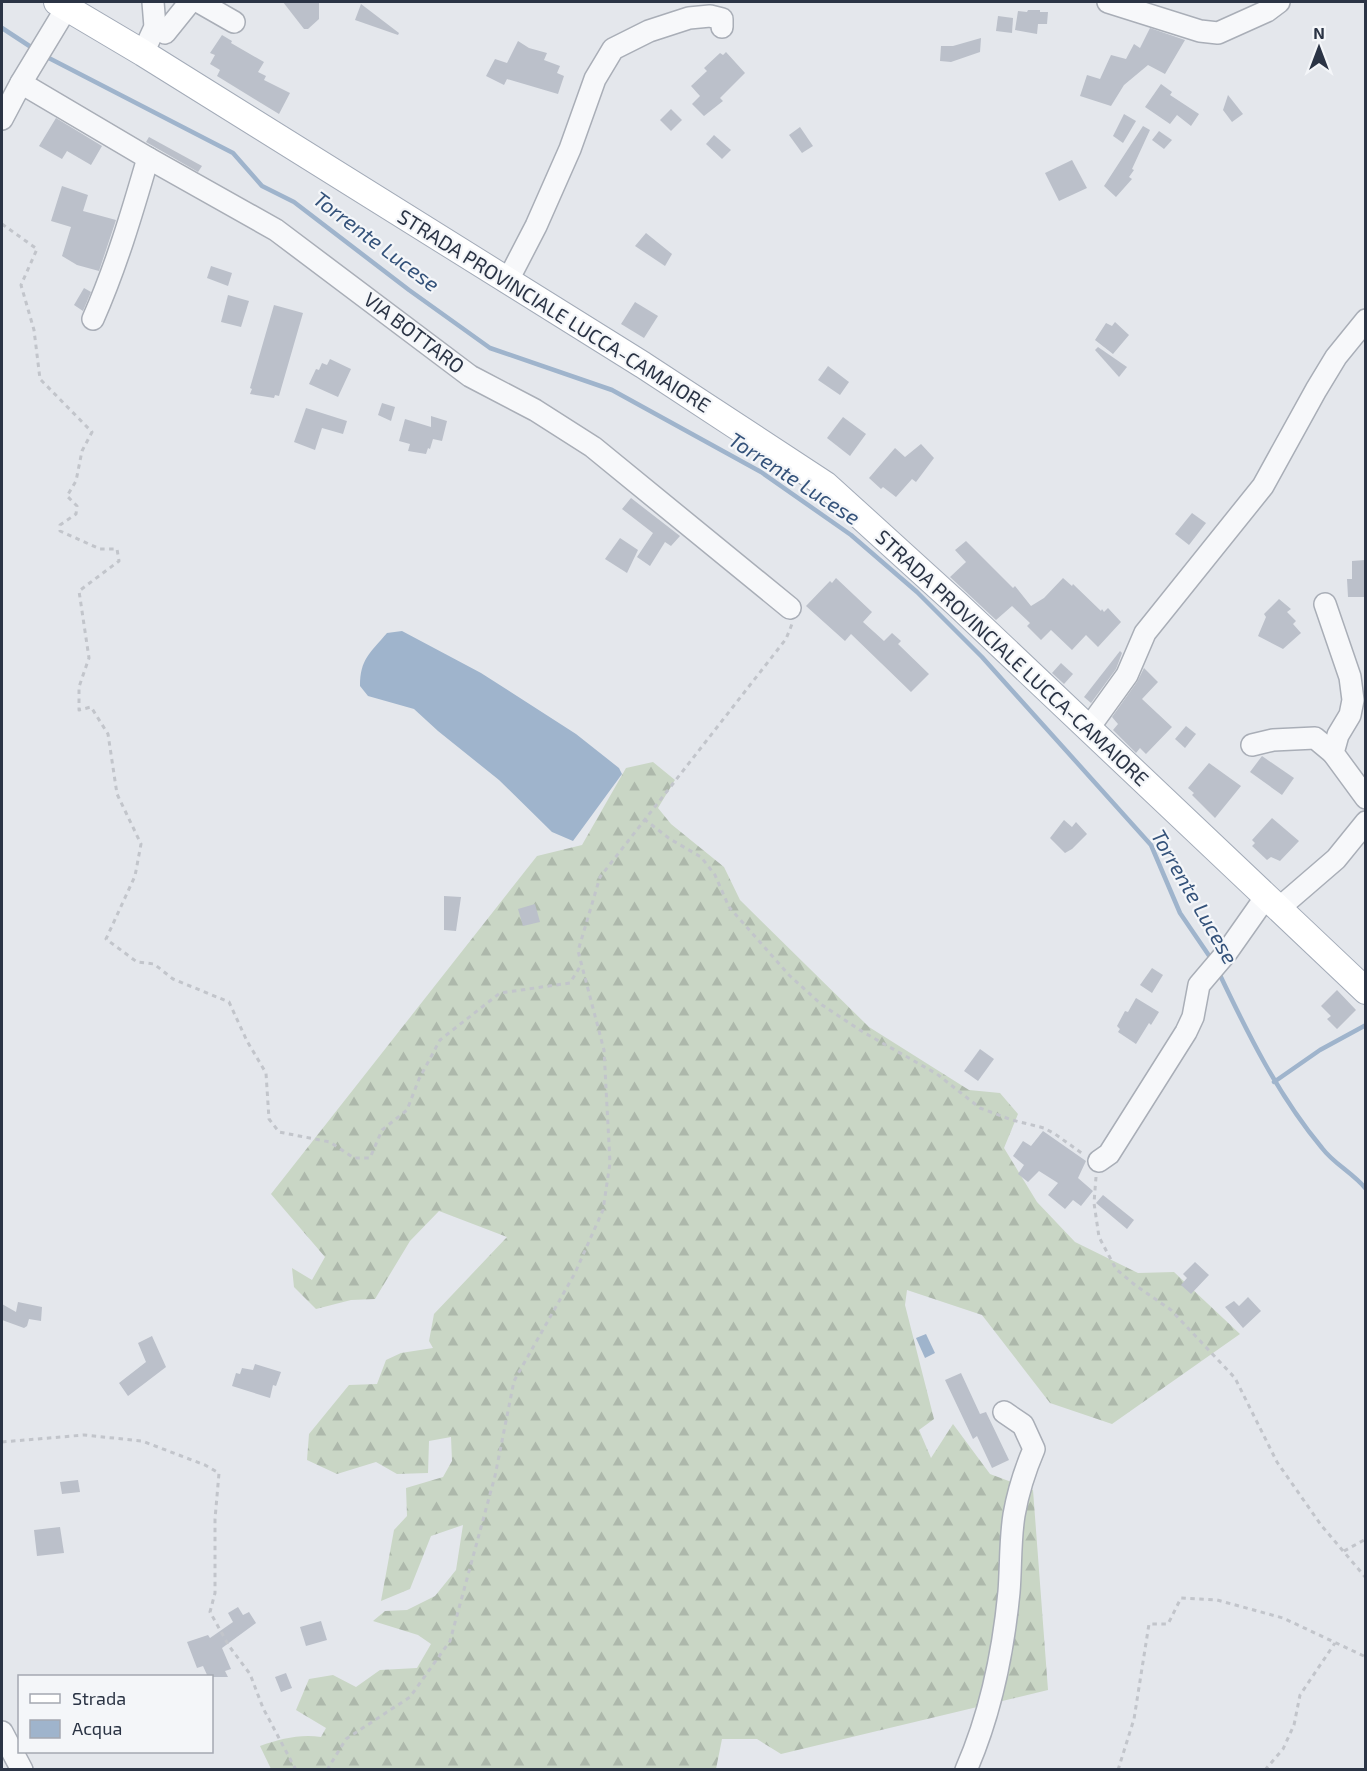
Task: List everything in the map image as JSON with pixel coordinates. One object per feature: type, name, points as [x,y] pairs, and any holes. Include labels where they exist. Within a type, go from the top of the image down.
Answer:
[{"type":"main road","name":"STRADA PROVINCIALE LUCCA-CAMAIORE","points":[[62,4],[643,366],[826,485],[1365,991]]},
{"type":"street","points":[[143,53],[155,27],[153,2]]},
{"type":"street","points":[[155,27],[165,33],[190,2]]},
{"type":"street","points":[[199,2],[234,22]]},
{"type":"street","points":[[1108,2],[1200,32],[1218,33],[1259,15],[1279,2]]},
{"type":"street","points":[[2,119],[46,41],[62,4]]},
{"type":"street","points":[[507,282],[536,226],[570,149],[595,79],[613,50],[649,31],[689,18],[710,16],[722,19],[722,27]]},
{"type":"street","name":"VIA BOTTARO","points":[[23,79],[148,158],[276,230],[470,376],[535,410],[593,447],[790,608]]},
{"type":"street","points":[[93,319],[109,283],[130,222],[148,158]]},
{"type":"street","points":[[1088,729],[1127,675],[1144,633],[1263,486],[1336,357],[1365,320]]},
{"type":"street","points":[[1325,604],[1350,677],[1353,700],[1350,715],[1338,735],[1333,753]]},
{"type":"street","points":[[1252,746],[1273,740],[1315,738],[1333,753],[1365,798]]},
{"type":"street","points":[[1099,1161],[1109,1154],[1186,1032],[1193,1017],[1199,985],[1272,903],[1336,859],[1365,822]]},
{"type":"street","points":[[966,1770],[980,1738],[1002,1653],[1014,1516],[1026,1468],[1034,1449],[1023,1425],[1004,1412]]},
{"type":"street","points":[[2,1732],[22,1770]]},
{"type":"path","points":[[2,224],[37,249],[21,285],[34,330],[40,379],[92,432],[82,452],[76,481],[67,496],[76,506],[76,514],[60,525],[60,531],[100,549],[117,549],[118,561],[79,591],[89,658],[79,687],[79,710],[91,707],[108,734],[117,794],[141,844],[135,876],[106,939],[137,962],[154,964],[173,979],[229,1002],[266,1073],[269,1119],[279,1132],[330,1142],[354,1158],[370,1158],[382,1130],[407,1110],[419,1079],[440,1040],[500,993],[570,983],[581,965]]},
{"type":"path","points":[[327,1770],[346,1739],[410,1697],[450,1641],[495,1476],[514,1381],[575,1273],[603,1210],[610,1163],[604,1050],[578,951],[600,877],[786,639],[794,620],[790,608]]},
{"type":"path","points":[[644,819],[701,857],[715,875],[729,907],[789,975],[822,1005],[863,1032],[937,1074],[980,1108],[1012,1120],[1044,1128],[1091,1160],[1099,1161],[1094,1193],[1097,1225],[1099,1237],[1116,1269],[1135,1286],[1171,1310],[1235,1378],[1277,1462],[1322,1525],[1365,1578]]},
{"type":"path","points":[[2,1442],[84,1435],[142,1442],[206,1465],[219,1473],[215,1519],[215,1593],[210,1612],[229,1646],[250,1674],[263,1708],[296,1770]]},
{"type":"path","points":[[1344,1551],[1365,1539]]},
{"type":"path","points":[[1118,1770],[1134,1719],[1149,1624],[1168,1624],[1181,1598],[1217,1600],[1283,1618],[1365,1657]]},
{"type":"path","points":[[1265,1770],[1283,1749],[1294,1725],[1300,1695],[1335,1643]]},
{"type":"green space","points":[[653,762],[675,780],[658,808],[671,824],[724,867],[740,900],[869,1027],[969,1090],[1000,1093],[1018,1114],[1004,1148],[1037,1202],[1075,1242],[1138,1273],[1174,1272],[1240,1334],[1112,1424],[1050,1403],[982,1315],[907,1290],[905,1305],[934,1419],[919,1430],[931,1458],[953,1424],[990,1474],[1033,1490],[1048,1690],[781,1754],[757,1739],[722,1739],[716,1769],[271,1769],[260,1746],[290,1738],[321,1737],[326,1728],[296,1710],[309,1679],[333,1675],[356,1687],[380,1670],[417,1668],[431,1644],[418,1635],[373,1621],[385,1611],[407,1610],[435,1596],[456,1570],[463,1525],[431,1536],[410,1589],[381,1601],[394,1530],[407,1516],[406,1488],[443,1477],[452,1461],[451,1437],[429,1441],[428,1473],[397,1474],[376,1462],[337,1474],[307,1460],[309,1434],[349,1385],[377,1384],[386,1360],[401,1353],[433,1348],[429,1341],[434,1314],[507,1237],[439,1211],[410,1241],[375,1299],[351,1300],[316,1309],[294,1287],[292,1268],[312,1280],[325,1257],[271,1194],[537,856],[582,845],[626,768]]},
{"type":"water","points":[[402,631],[481,673],[576,734],[619,768],[622,774],[573,841],[552,832],[499,780],[414,709],[368,696],[360,686],[364,663],[387,633]]},
{"type":"water","points":[[926,1334],[935,1353],[925,1358],[916,1338]]},
{"type":"building","points":[[283,2],[319,2],[319,19],[308,29],[304,29]]},
{"type":"building","points":[[361,4],[399,33],[398,35],[355,20]]},
{"type":"building","points":[[1028,10],[1048,12],[1047,24],[1038,24],[1037,34],[1015,30],[1018,11],[1027,12]]},
{"type":"building","points":[[998,16],[1013,18],[1012,33],[996,31]]},
{"type":"building","points":[[1150,28],[1185,40],[1165,74],[1148,65],[1124,85],[1111,106],[1080,96],[1087,75],[1100,79],[1111,55],[1126,59],[1134,44],[1140,48]]},
{"type":"building","points":[[222,35],[232,41],[231,43],[264,62],[258,72],[266,76],[264,80],[290,93],[279,114],[217,76],[220,70],[210,64],[215,55],[210,53]]},
{"type":"building","points":[[981,38],[980,52],[951,62],[940,61],[941,46],[953,46]]},
{"type":"building","points":[[518,41],[529,48],[547,53],[544,60],[560,66],[557,73],[564,76],[558,94],[507,79],[504,85],[486,76],[495,59],[507,63]]},
{"type":"building","points":[[726,52],[745,73],[720,98],[723,101],[704,116],[692,104],[700,96],[691,86],[707,71],[704,68],[720,53],[723,55]]},
{"type":"building","points":[[1161,84],[1172,92],[1170,95],[1199,114],[1191,126],[1177,115],[1170,124],[1145,107]]},
{"type":"building","points":[[1228,95],[1243,114],[1232,122],[1223,110]]},
{"type":"building","points":[[671,109],[682,120],[671,131],[660,120]]},
{"type":"building","points":[[1124,114],[1136,121],[1123,143],[1113,136]]},
{"type":"building","points":[[56,118],[102,146],[91,165],[67,151],[62,159],[39,146]]},
{"type":"building","points":[[1143,126],[1150,130],[1129,177],[1132,179],[1116,197],[1104,186]]},
{"type":"building","points":[[800,127],[813,146],[802,153],[789,135]]},
{"type":"building","points":[[1159,131],[1172,140],[1164,149],[1152,140]]},
{"type":"building","points":[[714,135],[731,150],[722,159],[706,144]]},
{"type":"building","points":[[149,137],[202,166],[198,172],[146,142]]},
{"type":"building","points":[[1072,160],[1087,188],[1059,201],[1045,173]]},
{"type":"building","points":[[62,186],[88,195],[83,211],[116,220],[99,271],[77,265],[62,256],[71,227],[51,221]]},
{"type":"building","points":[[646,233],[672,254],[665,266],[635,246]]},
{"type":"building","points":[[211,266],[232,273],[228,286],[207,278]]},
{"type":"building","points":[[84,288],[91,292],[83,311],[74,305]]},
{"type":"building","points":[[228,295],[249,301],[241,327],[221,322]]},
{"type":"building","points":[[635,302],[658,316],[644,338],[621,324]]},
{"type":"building","points":[[274,305],[303,313],[279,396],[275,395],[274,398],[250,394],[252,389],[250,388]]},
{"type":"building","points":[[1115,322],[1129,335],[1113,354],[1095,340],[1106,323],[1112,326]]},
{"type":"building","points":[[1098,347],[1127,367],[1119,377],[1095,350]]},
{"type":"building","points":[[330,359],[351,369],[338,397],[309,384],[316,369],[319,370],[322,363],[327,365]]},
{"type":"building","points":[[828,366],[849,382],[840,395],[818,380]]},
{"type":"building","points":[[382,403],[395,407],[391,421],[378,415]]},
{"type":"building","points":[[306,408],[347,421],[343,434],[322,428],[315,450],[294,442]]},
{"type":"building","points":[[431,416],[447,421],[442,441],[433,439],[426,454],[408,451],[410,444],[399,441],[405,419],[431,427]]},
{"type":"building","points":[[843,417],[866,434],[850,456],[827,438]]},
{"type":"building","points":[[921,444],[934,458],[916,482],[912,479],[896,497],[883,487],[881,489],[869,478],[895,448],[905,457]]},
{"type":"building","points":[[631,498],[680,536],[671,546],[665,542],[650,566],[637,557],[653,533],[622,509]]},
{"type":"building","points":[[1192,513],[1206,523],[1189,545],[1175,534]]},
{"type":"building","points":[[620,538],[638,550],[627,573],[605,559]]},
{"type":"building","points":[[966,541],[1013,588],[1015,586],[1031,606],[1044,598],[1063,578],[1072,586],[1073,584],[1101,611],[1102,609],[1104,612],[1108,608],[1121,622],[1098,647],[1086,635],[1072,650],[1051,630],[1041,640],[1027,626],[1030,623],[1012,606],[996,620],[950,577],[966,562],[955,550]]},
{"type":"building","points":[[1365,560],[1365,597],[1348,597],[1347,579],[1352,579],[1352,561]]},
{"type":"building","points":[[836,578],[872,612],[863,622],[884,641],[892,633],[901,641],[898,644],[929,674],[911,692],[851,634],[845,641],[806,606],[830,581],[832,583]]},
{"type":"building","points":[[1279,599],[1291,609],[1287,612],[1296,621],[1293,624],[1301,633],[1283,649],[1258,636],[1266,617],[1264,614]]},
{"type":"building","points":[[1120,651],[1122,653],[1116,669],[1091,703],[1084,697]]},
{"type":"building","points":[[1061,663],[1073,674],[1064,684],[1052,673]]},
{"type":"building","points":[[1144,668],[1158,682],[1142,699],[1172,727],[1146,754],[1140,748],[1136,753],[1113,730],[1118,724],[1112,717]]},
{"type":"building","points":[[1186,726],[1196,734],[1185,748],[1175,739]]},
{"type":"building","points":[[1262,756],[1294,778],[1282,795],[1250,772]]},
{"type":"building","points":[[1209,763],[1241,786],[1215,818],[1188,788]]},
{"type":"building","points":[[1272,818],[1299,841],[1280,861],[1271,857],[1267,860],[1252,846],[1255,843],[1252,840]]},
{"type":"building","points":[[1064,820],[1072,827],[1076,822],[1087,834],[1065,853],[1050,838]]},
{"type":"building","points":[[444,896],[461,897],[456,931],[444,930]]},
{"type":"building","points":[[535,904],[540,922],[523,926],[518,909]]},
{"type":"building","points":[[1152,968],[1163,975],[1152,993],[1140,985]]},
{"type":"building","points":[[1337,990],[1356,1010],[1337,1029],[1327,1019],[1331,1016],[1321,1006]]},
{"type":"building","points":[[1136,998],[1159,1012],[1136,1044],[1118,1032],[1120,1029],[1117,1026],[1125,1011],[1128,1012]]},
{"type":"building","points":[[980,1049],[994,1059],[978,1081],[964,1071]]},
{"type":"building","points":[[1043,1131],[1086,1161],[1078,1178],[1093,1191],[1081,1206],[1073,1200],[1065,1209],[1048,1195],[1058,1183],[1039,1171],[1028,1182],[1018,1174],[1024,1165],[1013,1156],[1023,1141],[1031,1146]]},
{"type":"building","points":[[1103,1195],[1134,1220],[1127,1229],[1096,1203]]},
{"type":"building","points":[[1195,1262],[1209,1275],[1191,1294],[1181,1285],[1187,1278],[1183,1274]]},
{"type":"building","points":[[1248,1297],[1261,1311],[1243,1328],[1225,1307],[1234,1301],[1239,1306]]},
{"type":"building","points":[[18,1302],[42,1307],[41,1321],[29,1319],[24,1328],[2,1320],[2,1304],[16,1312]]},
{"type":"building","points":[[152,1336],[166,1367],[128,1396],[119,1383],[146,1362],[138,1343]]},
{"type":"building","points":[[255,1364],[281,1372],[276,1386],[273,1385],[270,1398],[232,1386],[236,1373],[240,1374],[242,1368],[253,1370]]},
{"type":"building","points":[[961,1373],[980,1414],[986,1412],[1009,1460],[992,1468],[977,1436],[973,1439],[945,1380]]},
{"type":"building","points":[[78,1480],[80,1492],[62,1494],[60,1482]]},
{"type":"building","points":[[60,1527],[64,1553],[37,1556],[34,1530]]},
{"type":"building","points":[[238,1607],[243,1615],[249,1612],[256,1623],[222,1648],[231,1669],[225,1671],[228,1677],[213,1677],[213,1675],[207,1675],[203,1666],[197,1668],[187,1642],[208,1635],[210,1638],[233,1622],[228,1613]]},
{"type":"building","points":[[321,1621],[327,1640],[306,1646],[300,1627]]},
{"type":"building","points":[[286,1673],[292,1688],[281,1692],[275,1677]]},
{"type":"waterway","name":"Torrente Lucese","points":[[2,28],[34,49]]},
{"type":"waterway","name":"Torrente Lucese","points":[[43,55],[233,153],[262,186],[294,202],[409,290],[490,348],[612,390],[761,472],[851,535],[917,592],[982,657],[1151,845],[1180,913],[1212,960]]},
{"type":"waterway","name":"Torrente Lucese","points":[[1219,973],[1253,1041],[1291,1107],[1327,1154],[1366,1189]]},
{"type":"waterway","points":[[1274,1082],[1320,1050],[1366,1025]]}]
